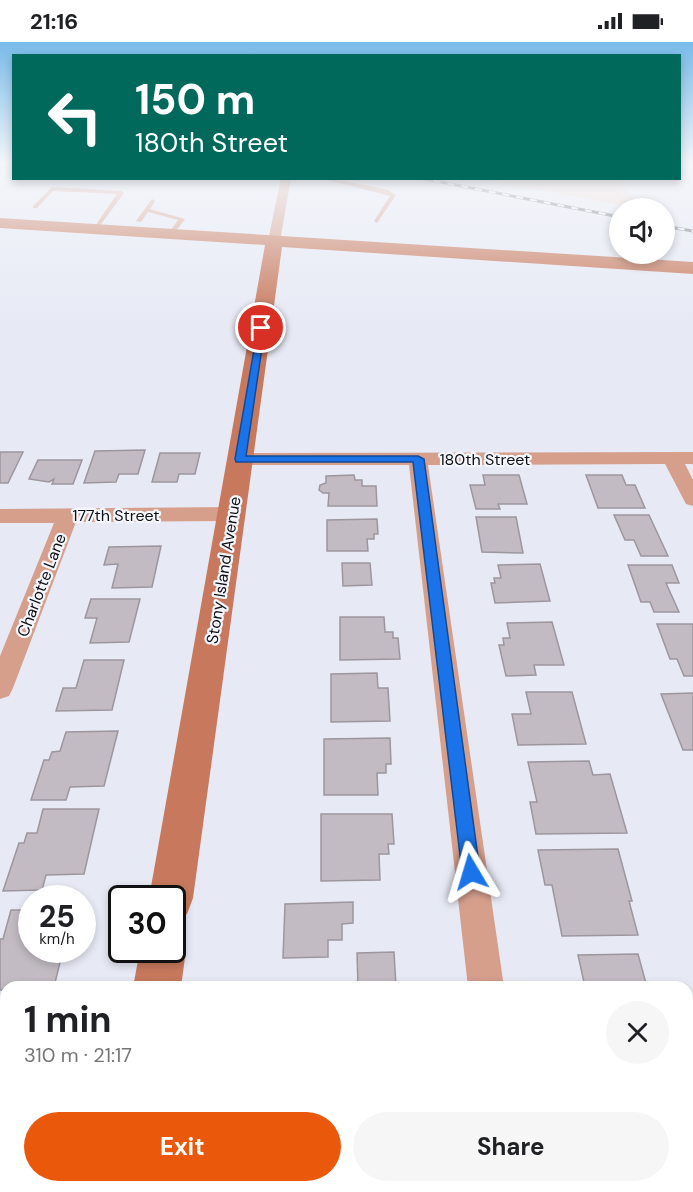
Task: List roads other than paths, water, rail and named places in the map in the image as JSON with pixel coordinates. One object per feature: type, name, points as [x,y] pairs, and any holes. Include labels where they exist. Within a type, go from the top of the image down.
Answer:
[{"type":"street","points":[[274,241],[279,217]]},
{"type":"street","points":[[0,223],[693,268]]},
{"type":"street","name":"Stony Island Avenue","points":[[173,885],[274,241]]},
{"type":"street","points":[[672,458],[693,499]]},
{"type":"street","name":"180th Street","points":[[240,459],[693,458]]},
{"type":"street","points":[[418,459],[485,981]]},
{"type":"street","name":"177th Street","points":[[0,516],[231,514]]},
{"type":"street","name":"Charlotte Lane","points":[[0,688],[68,515]]},
{"type":"street","points":[[158,981],[161,963]]},
{"type":"lane","points":[[96,229],[105,217]]},
{"type":"lane","points":[[139,221],[142,217]]},
{"type":"lane","points":[[171,234],[182,219],[173,217]]},
{"type":"lane","points":[[377,221],[380,217]]},
{"type":"railway","points":[[675,228],[693,231]]}]
